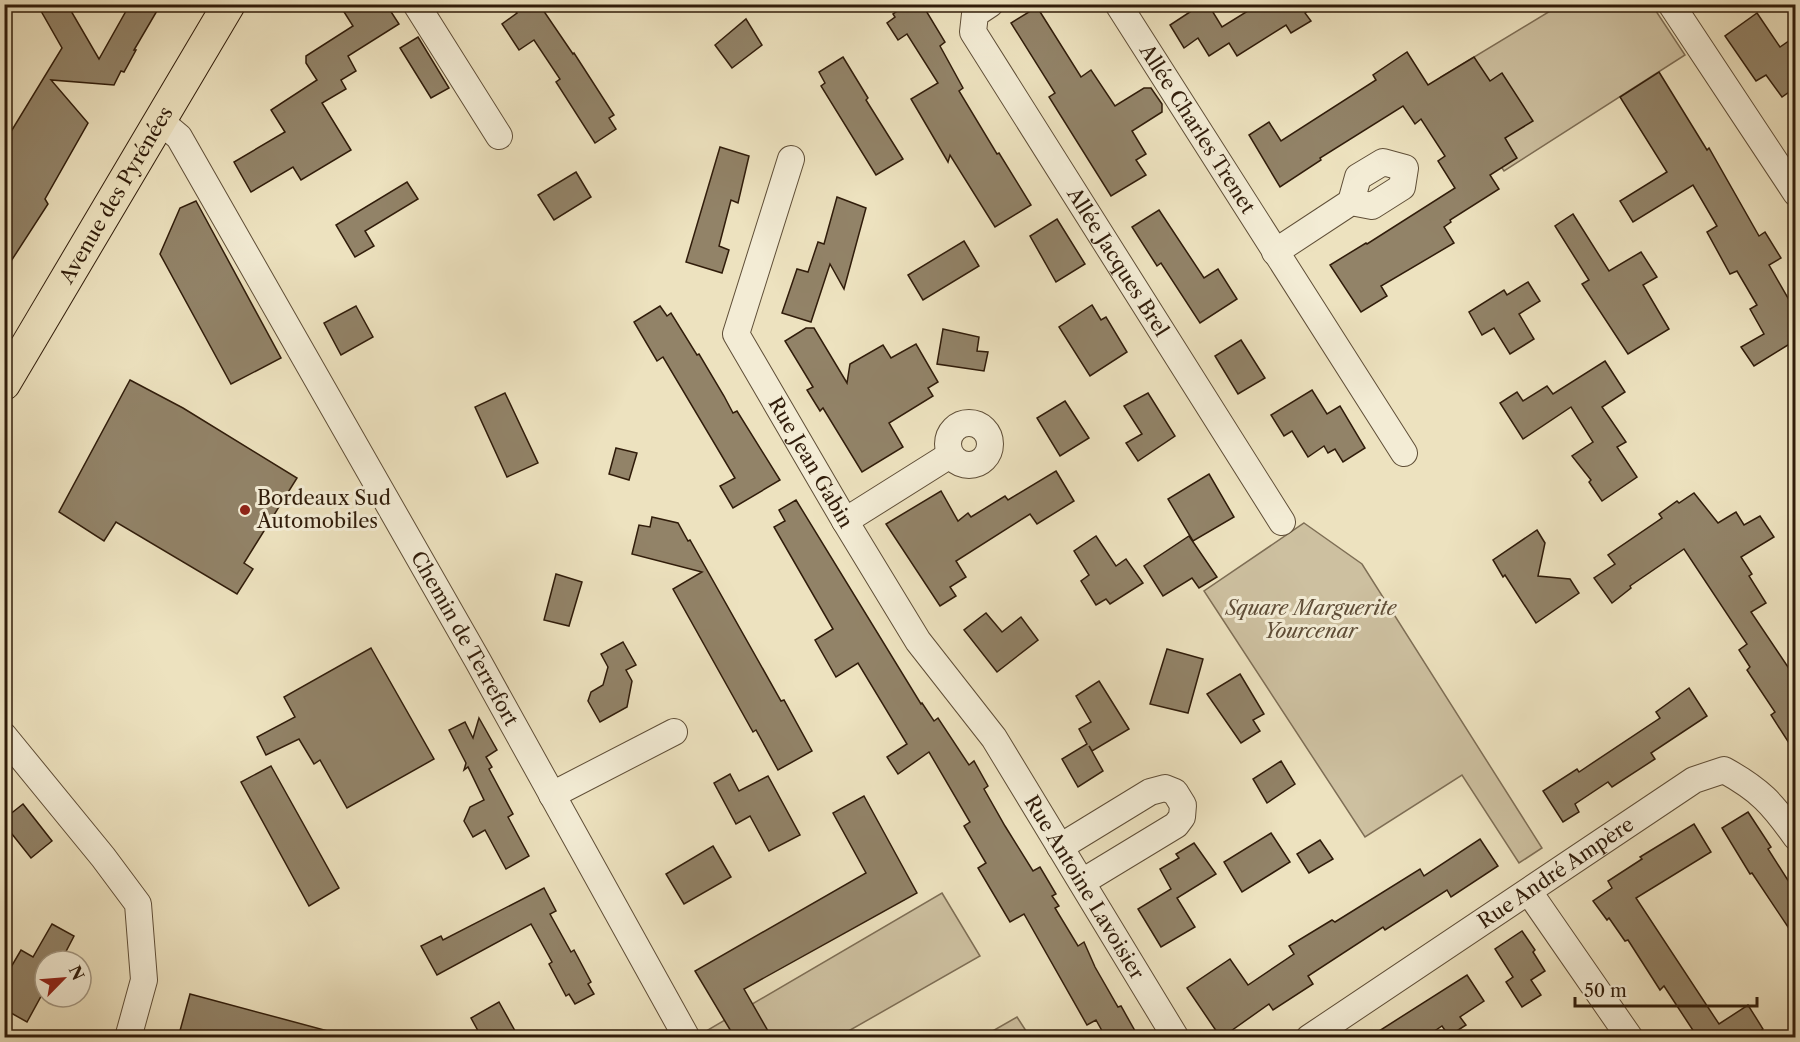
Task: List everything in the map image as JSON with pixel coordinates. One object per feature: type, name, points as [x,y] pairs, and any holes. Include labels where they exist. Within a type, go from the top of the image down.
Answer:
[{"type":"main road","name":"Avenue des Pyrénées","points":[[4,384],[229,4]]},
{"type":"street","points":[[416,4],[499,136]]},
{"type":"street","name":"Allée Jacques Brel","points":[[990,4],[975,14],[973,32],[1282,522]]},
{"type":"street","points":[[1671,4],[1796,193]]},
{"type":"street","name":"Allée Charles Trenet","points":[[1120,5],[1404,453]]},
{"type":"street","name":"Chemin de Terrefort","points":[[160,121],[179,137],[687,1038]]},
{"type":"street","name":"Rue Jean Gabin","points":[[791,159],[736,333],[845,521],[918,640],[994,738]]},
{"type":"street","points":[[1275,252],[1351,202]]},
{"type":"street","points":[[845,521],[950,455]]},
{"type":"street","points":[[552,795],[674,732]]},
{"type":"street","points":[[4,736],[103,857],[138,904],[144,980],[128,1038]]},
{"type":"street","name":"Rue Antoine Lavoisier","points":[[994,738],[1176,1038]]},
{"type":"street","name":"Rue André Ampère","points":[[1309,1038],[1694,780],[1724,770],[1750,785],[1775,808],[1796,837]]},
{"type":"street","points":[[1060,847],[1150,792],[1165,788],[1175,792],[1183,805],[1182,817],[1176,825],[1082,882]]},
{"type":"street","points":[[1529,892],[1630,1038]]},
{"type":"green space","points":[[1560,5],[1652,5],[1685,55],[1504,171],[1441,77]]},
{"type":"green space","name":"Square Marguerite Yourcenar","points":[[1304,523],[1362,564],[1542,848],[1519,863],[1462,775],[1365,837],[1204,591]]},
{"type":"green space","points":[[942,893],[980,956],[838,1037],[703,1038],[701,1034]]},
{"type":"green space","points":[[1017,1017],[1030,1037],[982,1037]]},
{"type":"building","points":[[37,4],[67,4],[99,59],[130,4],[161,4],[124,72],[121,71],[114,85],[51,80],[88,123],[45,199],[48,204],[4,272],[4,143],[62,48]]},
{"type":"building","points":[[339,4],[386,4],[399,24],[348,56],[356,71],[341,80],[346,89],[322,103],[351,150],[301,180],[293,167],[251,192],[234,162],[285,132],[271,110],[317,80],[306,63],[306,56],[353,26]]},
{"type":"building","points":[[511,4],[539,4],[614,115],[609,118],[616,129],[595,143],[556,82],[560,79],[534,40],[519,50],[502,24],[517,13]]},
{"type":"building","points":[[908,4],[922,4],[945,42],[940,46],[963,88],[959,91],[1031,205],[995,227],[950,155],[948,162],[911,99],[938,83],[907,34],[898,40],[887,23],[895,17],[893,14]]},
{"type":"building","points":[[1202,4],[1208,4],[1222,27],[1259,4],[1318,4],[1305,13],[1311,21],[1291,33],[1286,25],[1237,56],[1229,43],[1209,56],[1198,38],[1184,48],[1170,25]]},
{"type":"building","points":[[1037,7],[1081,77],[1091,70],[1115,106],[1144,88],[1151,88],[1162,104],[1162,112],[1132,131],[1146,154],[1136,160],[1146,175],[1111,196],[1049,97],[1055,93],[1011,23]]},
{"type":"building","points":[[1757,13],[1780,47],[1796,36],[1796,87],[1782,97],[1766,75],[1756,81],[1725,36]]},
{"type":"building","points":[[746,19],[762,45],[732,68],[715,45]]},
{"type":"building","points":[[418,37],[449,88],[431,98],[400,48]]},
{"type":"building","points":[[1407,52],[1428,85],[1474,57],[1490,81],[1502,73],[1533,121],[1505,138],[1517,158],[1490,175],[1499,189],[1450,220],[1451,222],[1444,227],[1454,243],[1381,286],[1387,296],[1361,312],[1330,265],[1455,188],[1438,161],[1445,156],[1421,119],[1415,124],[1403,106],[1320,158],[1321,160],[1280,187],[1249,135],[1269,122],[1281,141],[1376,80],[1373,75]]},
{"type":"building","points":[[843,57],[868,98],[866,100],[903,159],[876,175],[821,86],[825,83],[819,72]]},
{"type":"building","points":[[1659,72],[1707,150],[1709,148],[1759,236],[1765,232],[1781,258],[1769,265],[1796,312],[1796,340],[1754,366],[1741,347],[1764,334],[1750,309],[1757,305],[1737,271],[1730,274],[1707,232],[1717,226],[1693,185],[1633,222],[1620,201],[1667,172],[1620,97]]},
{"type":"building","points":[[720,147],[749,156],[738,203],[731,200],[719,246],[729,250],[722,273],[686,262]]},
{"type":"building","points":[[576,172],[591,197],[554,220],[538,195]]},
{"type":"building","points":[[407,182],[418,199],[365,231],[374,246],[355,257],[336,225]]},
{"type":"building","points":[[837,197],[866,208],[844,289],[830,264],[811,322],[782,313],[797,269],[808,272],[818,242],[824,244]]},
{"type":"building","points":[[196,201],[281,358],[231,384],[160,254],[180,208]]},
{"type":"building","points":[[1159,210],[1204,278],[1218,269],[1237,299],[1200,323],[1161,263],[1157,266],[1132,227]]},
{"type":"building","points":[[1573,214],[1609,271],[1641,252],[1657,277],[1643,285],[1669,329],[1628,354],[1582,284],[1589,280],[1555,226]]},
{"type":"building","points":[[1057,219],[1085,264],[1056,282],[1030,236]]},
{"type":"building","points":[[964,241],[979,266],[923,300],[908,275]]},
{"type":"building","points":[[1528,282],[1540,301],[1519,314],[1534,339],[1510,354],[1494,328],[1482,335],[1469,312],[1504,290],[1507,295]]},
{"type":"building","points":[[1092,305],[1101,320],[1106,317],[1127,352],[1090,376],[1059,327]]},
{"type":"building","points":[[356,306],[373,337],[341,355],[324,323]]},
{"type":"building","points":[[660,306],[667,316],[671,313],[697,355],[699,354],[733,413],[737,411],[780,480],[733,508],[720,486],[735,478],[663,357],[657,361],[634,322]]},
{"type":"building","points":[[806,328],[814,328],[847,383],[850,364],[883,345],[891,358],[916,344],[938,382],[928,388],[933,396],[889,423],[903,447],[862,472],[823,408],[820,411],[807,390],[813,387],[785,341]]},
{"type":"building","points":[[943,329],[979,337],[977,351],[988,352],[984,371],[937,364]]},
{"type":"building","points":[[1241,340],[1265,378],[1238,394],[1215,356]]},
{"type":"building","points":[[1605,361],[1625,392],[1602,407],[1626,442],[1617,447],[1637,477],[1602,501],[1589,482],[1591,480],[1572,456],[1593,442],[1571,407],[1523,439],[1500,403],[1517,392],[1523,401],[1547,386],[1553,394]]},
{"type":"building","points":[[130,380],[183,408],[297,478],[244,563],[253,569],[237,594],[116,522],[104,541],[59,512]]},
{"type":"building","points":[[1312,390],[1327,414],[1340,406],[1365,448],[1343,462],[1335,449],[1328,453],[1324,446],[1308,457],[1292,431],[1284,436],[1271,415]]},
{"type":"building","points":[[505,393],[538,463],[507,477],[475,407]]},
{"type":"building","points":[[1148,393],[1175,436],[1138,461],[1126,443],[1142,434],[1124,406]]},
{"type":"building","points":[[1065,401],[1089,438],[1060,456],[1037,418]]},
{"type":"building","points":[[616,448],[637,453],[629,480],[609,474]]},
{"type":"building","points":[[1056,471],[1074,501],[1037,524],[1030,514],[956,561],[966,577],[950,587],[956,596],[940,606],[886,524],[941,491],[958,521],[968,513],[971,517],[1005,496],[1008,500]]},
{"type":"building","points":[[1209,474],[1234,517],[1193,541],[1168,499]]},
{"type":"building","points":[[1694,493],[1718,523],[1736,512],[1744,525],[1760,516],[1774,537],[1741,557],[1752,574],[1749,576],[1766,603],[1751,612],[1796,679],[1796,754],[1771,715],[1775,712],[1747,670],[1750,667],[1739,650],[1747,644],[1684,549],[1630,586],[1631,588],[1612,603],[1594,578],[1615,564],[1608,555],[1662,518],[1659,514],[1677,501],[1679,503]]},
{"type":"building","points":[[796,500],[921,704],[934,721],[938,718],[969,765],[974,761],[988,786],[984,789],[1005,826],[1033,871],[1040,867],[1056,894],[1052,896],[1059,906],[1055,908],[1078,946],[1084,942],[1095,967],[1139,1038],[1106,1038],[1096,1020],[1087,1025],[1024,914],[1010,922],[978,868],[986,863],[964,826],[970,822],[929,752],[898,774],[887,757],[907,744],[858,663],[836,677],[815,640],[833,629],[774,527],[785,521],[779,510]]},
{"type":"building","points":[[652,517],[678,523],[688,541],[690,540],[781,701],[784,700],[812,751],[778,770],[756,730],[753,732],[673,589],[702,572],[632,554],[639,525],[650,527]]},
{"type":"building","points":[[1537,530],[1545,543],[1538,576],[1570,579],[1579,593],[1536,623],[1493,560]]},
{"type":"building","points":[[1096,536],[1116,566],[1126,559],[1143,583],[1110,604],[1106,599],[1096,605],[1081,581],[1089,575],[1074,551]]},
{"type":"building","points":[[1189,536],[1217,577],[1199,588],[1192,578],[1163,596],[1144,566]]},
{"type":"building","points":[[556,574],[582,582],[569,626],[544,620]]},
{"type":"building","points":[[986,613],[1002,632],[1021,617],[1038,640],[997,672],[964,630]]},
{"type":"building","points":[[623,642],[636,665],[626,670],[632,681],[627,707],[600,722],[588,701],[591,692],[603,685],[608,667],[601,654]]},
{"type":"building","points":[[371,648],[434,759],[347,808],[320,760],[314,764],[299,739],[266,755],[257,737],[295,717],[284,697]]},
{"type":"building","points":[[1167,649],[1203,659],[1188,713],[1150,704]]},
{"type":"building","points":[[1240,674],[1264,714],[1253,720],[1260,731],[1241,743],[1207,694]]},
{"type":"building","points":[[1099,681],[1129,729],[1092,751],[1089,746],[1103,771],[1078,787],[1062,759],[1087,744],[1079,729],[1091,722],[1076,696]]},
{"type":"building","points":[[1689,688],[1707,716],[1651,753],[1655,759],[1612,787],[1608,782],[1575,804],[1579,812],[1563,822],[1543,791],[1577,769],[1579,772],[1660,718],[1656,712]]},
{"type":"building","points":[[479,718],[497,750],[486,757],[492,767],[489,769],[513,814],[508,817],[529,856],[506,869],[485,830],[473,837],[464,821],[470,807],[484,800],[468,767],[464,770],[466,763],[449,730],[465,722],[473,738]]},
{"type":"building","points":[[1281,761],[1295,784],[1267,803],[1253,779]]},
{"type":"building","points":[[271,766],[339,888],[309,906],[241,782]]},
{"type":"building","points":[[730,774],[739,791],[768,776],[800,835],[769,851],[750,816],[736,824],[714,783]]},
{"type":"building","points":[[864,796],[917,893],[744,989],[772,1038],[735,1038],[695,971],[866,873],[833,813]]},
{"type":"building","points":[[23,804],[52,841],[31,858],[4,824],[4,819]]},
{"type":"building","points":[[1748,812],[1771,847],[1768,849],[1796,893],[1796,939],[1752,873],[1750,874],[1722,828]]},
{"type":"building","points":[[1694,824],[1711,852],[1636,898],[1719,1024],[1748,1005],[1763,1029],[1751,1038],[1698,1038],[1664,986],[1660,990],[1628,940],[1625,941],[1609,918],[1607,920],[1593,901],[1612,888],[1608,881],[1642,859],[1640,857]]},
{"type":"building","points":[[1271,833],[1290,862],[1242,892],[1224,862]]},
{"type":"building","points":[[1480,839],[1498,866],[1451,897],[1447,890],[1385,930],[1383,927],[1308,976],[1313,984],[1273,1010],[1269,1004],[1221,1038],[1187,988],[1230,959],[1248,985],[1294,954],[1289,946],[1332,920],[1335,922],[1420,869],[1424,876]]},
{"type":"building","points":[[1320,840],[1333,859],[1309,873],[1297,854]]},
{"type":"building","points":[[1194,843],[1216,874],[1177,898],[1195,927],[1161,947],[1138,909],[1171,889],[1160,869],[1179,858],[1176,854]]},
{"type":"building","points":[[713,846],[731,877],[684,904],[666,874]]},
{"type":"building","points":[[544,888],[556,911],[550,914],[571,952],[574,950],[591,982],[588,984],[594,994],[575,1004],[569,994],[566,996],[549,964],[552,962],[531,924],[437,975],[421,946],[441,936],[443,940]]},
{"type":"building","points":[[52,924],[74,936],[67,949],[38,949]]},
{"type":"building","points":[[1522,931],[1545,971],[1531,980],[1541,995],[1522,1007],[1506,982],[1513,977],[1495,949]]},
{"type":"building","points":[[21,950],[33,957],[34,1009],[27,1022],[4,1009],[4,979]]},
{"type":"building","points":[[1467,975],[1484,1001],[1460,1017],[1466,1025],[1449,1036],[1442,1026],[1424,1038],[1368,1038]]},
{"type":"building","points":[[190,994],[328,1031],[327,1038],[178,1038]]},
{"type":"building","points":[[499,1002],[519,1038],[482,1038],[471,1018]]},
{"type":"place","name":"Bordeaux Sud Automobiles","points":[[245,510]]}]
